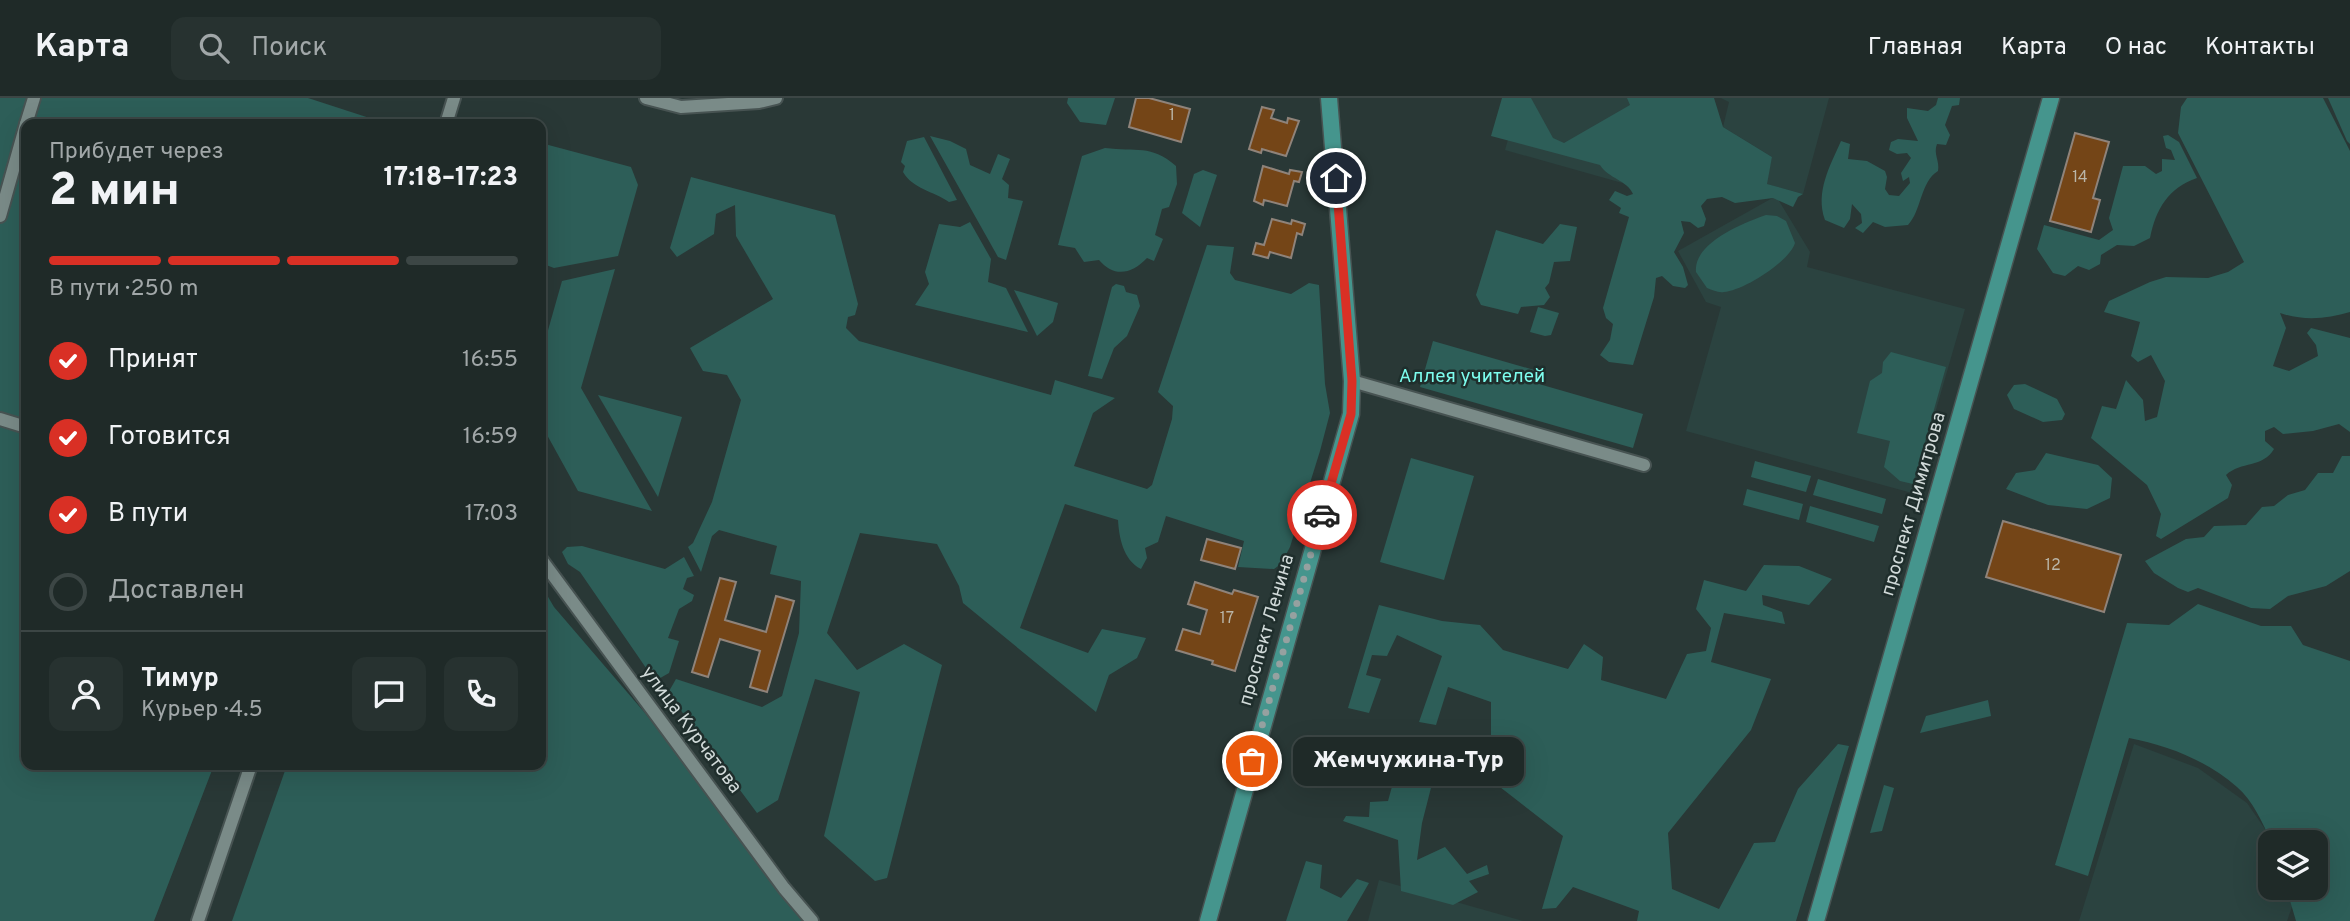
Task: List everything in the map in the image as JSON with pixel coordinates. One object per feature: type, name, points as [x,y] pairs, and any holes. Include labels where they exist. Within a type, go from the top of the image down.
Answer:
[{"type":"main road","name":"проспект Ленина","points":[[1208,921],[1351,414],[1352,381],[1329,98]]},
{"type":"main road","name":"проспект Димитрова","points":[[1816,921],[2051,98]]},
{"type":"street","points":[[28,119],[34,98]]},
{"type":"street","points":[[448,119],[454,98]]},
{"type":"street","points":[[646,98],[681,107],[759,102],[776,98]]},
{"type":"street","points":[[0,216],[21,142]]},
{"type":"street","points":[[1352,381],[1644,465]]},
{"type":"street","points":[[0,419],[21,425]]},
{"type":"street","name":"улица Курчатова","points":[[546,566],[784,888],[813,921]]},
{"type":"street","points":[[198,921],[249,770]]},
{"type":"shaded area","points":[[1520,98],[1658,98],[1633,186],[1505,150]]},
{"type":"shaded area","points":[[1721,98],[1829,98],[1803,194],[1766,184],[1772,157],[1723,127],[1729,102]]},
{"type":"shaded area","points":[[1776,196],[1810,252],[1807,267],[1965,309],[1912,493],[1686,431],[1721,307],[1706,302],[1678,251]]},
{"type":"shaded area","points":[[2134,744],[2198,768],[2247,803],[2266,830],[2258,830],[2258,900],[2294,900],[2287,921],[2079,921]]},
{"type":"shaded area","points":[[1379,880],[1523,921],[1368,921]]},
{"type":"green space","points":[[0,98],[308,98],[373,119],[21,119],[21,770],[212,770],[154,921],[0,921]]},
{"type":"green space","points":[[1068,98],[1115,98],[1106,125],[1080,122],[1067,103]]},
{"type":"green space","points":[[1502,98],[1531,98],[1553,138],[1564,143],[1630,105],[1627,98],[1714,98],[1723,127],[1772,157],[1767,184],[1803,194],[1798,197],[1793,207],[1773,198],[1735,203],[1722,197],[1707,199],[1701,206],[1706,219],[1704,226],[1698,228],[1690,222],[1681,221],[1684,233],[1674,252],[1683,267],[1688,285],[1685,288],[1673,286],[1662,276],[1656,278],[1654,297],[1633,365],[1609,362],[1600,355],[1610,340],[1613,324],[1606,318],[1603,308],[1629,217],[1619,213],[1621,208],[1609,200],[1615,191],[1627,196],[1633,194],[1600,165],[1491,136]]},
{"type":"green space","points":[[1938,98],[1960,98],[1959,105],[1952,106],[1945,125],[1950,135],[1946,145],[1937,144],[1938,171],[1924,189],[1913,219],[1908,225],[1885,227],[1873,222],[1863,233],[1855,228],[1862,223],[1861,214],[1852,204],[1850,219],[1844,228],[1825,220],[1822,210],[1823,189],[1841,141],[1850,144],[1848,159],[1867,161],[1885,171],[1885,189],[1889,195],[1899,196],[1910,183],[1909,177],[1903,181],[1901,173],[1911,158],[1907,153],[1897,154],[1889,150],[1891,142],[1898,139],[1918,141],[1907,118],[1907,108],[1928,111],[1936,105]]},
{"type":"green space","points":[[2187,98],[2323,98],[2350,151],[2350,312],[2315,318],[2280,313],[2286,328],[2273,366],[2289,371],[2318,356],[2316,345],[2307,333],[2311,328],[2350,338],[2350,432],[2339,424],[2313,431],[2283,434],[2274,427],[2265,431],[2265,441],[2274,449],[2264,459],[2226,475],[2232,485],[2228,498],[2161,539],[2156,536],[2161,514],[2147,485],[2091,438],[2102,406],[2116,409],[2126,380],[2143,400],[2145,421],[2157,417],[2165,381],[2151,355],[2138,362],[2131,356],[2140,322],[2104,312],[2109,301],[2166,277],[2208,278],[2228,272],[2244,262],[2178,133],[2181,107]]},
{"type":"green space","points":[[2328,98],[2350,98],[2350,144],[2347,141]]},
{"type":"green space","points":[[2168,135],[2179,142],[2197,178],[2178,188],[2165,201],[2150,238],[2134,246],[2117,245],[2101,255],[2100,264],[2089,270],[2078,266],[2065,276],[2053,273],[2037,249],[2044,225],[2099,240],[2113,230],[2109,218],[2123,166],[2145,166],[2156,174],[2162,171],[2162,159],[2175,160],[2171,150],[2166,148],[2163,136]]},
{"type":"green space","points":[[930,136],[966,149],[970,165],[990,174],[998,154],[1010,159],[1002,179],[1009,185],[1008,198],[1023,201],[1006,260],[998,257]]},
{"type":"green space","points":[[924,137],[957,200],[949,202],[912,182],[903,172],[905,166],[901,162],[907,141]]},
{"type":"green space","points":[[546,144],[631,167],[638,185],[618,256],[554,268],[546,265]]},
{"type":"green space","points":[[1105,148],[1143,150],[1159,154],[1176,166],[1177,184],[1169,207],[1162,209],[1155,235],[1163,239],[1154,261],[1147,258],[1135,268],[1123,272],[1111,270],[1099,260],[1084,262],[1075,248],[1058,245],[1082,156]]},
{"type":"green space","points":[[1203,170],[1217,175],[1200,227],[1182,213],[1194,174]]},
{"type":"green space","points":[[691,177],[835,215],[858,304],[855,315],[848,317],[846,328],[859,341],[1051,395],[1055,380],[1115,398],[1093,413],[1074,466],[1147,489],[1152,485],[1172,419],[1173,406],[1158,392],[1207,245],[1234,247],[1230,273],[1235,280],[1291,294],[1309,283],[1319,285],[1325,384],[1330,413],[1290,547],[1281,564],[1274,569],[1238,567],[1244,541],[1166,516],[1158,542],[1145,548],[1147,558],[1141,569],[1126,554],[1118,520],[1065,504],[1020,628],[1088,653],[1102,629],[1146,638],[1137,658],[1109,675],[1096,712],[963,603],[959,586],[937,544],[860,533],[827,633],[857,670],[904,644],[942,665],[887,878],[875,881],[824,836],[860,692],[815,679],[778,800],[757,813],[668,693],[676,679],[762,707],[782,696],[799,633],[801,581],[770,574],[777,546],[719,530],[712,536],[701,572],[688,547],[693,543],[712,502],[741,400],[727,375],[703,371],[690,348],[773,299],[736,236],[735,205],[716,214],[714,234],[677,257],[670,248]]},
{"type":"green space","points":[[1766,215],[1777,216],[1786,221],[1795,243],[1791,250],[1765,274],[1742,286],[1722,292],[1707,288],[1696,272],[1702,252],[1721,236]]},
{"type":"green space","points":[[970,222],[991,259],[988,282],[1006,288],[1028,332],[915,305],[929,284],[925,272],[939,224],[960,227]]},
{"type":"green space","points":[[1560,224],[1577,227],[1570,261],[1554,262],[1549,283],[1545,288],[1550,297],[1544,305],[1521,307],[1518,314],[1481,305],[1476,295],[1496,230],[1543,244]]},
{"type":"green space","points":[[615,269],[581,388],[652,511],[578,491],[546,433],[546,337],[562,281]]},
{"type":"green space","points":[[1116,284],[1124,286],[1126,292],[1137,295],[1140,306],[1127,336],[1114,348],[1102,379],[1088,376],[1112,287]]},
{"type":"green space","points":[[1014,290],[1058,303],[1053,322],[1037,336]]},
{"type":"green space","points":[[1538,307],[1559,313],[1551,335],[1530,332]]},
{"type":"green space","name":"Аллея учителей","points":[[1433,341],[1541,372],[1539,384],[1643,414],[1633,448],[1420,387]]},
{"type":"green space","points":[[1891,352],[1946,367],[1913,484],[1900,481],[1884,467],[1890,441],[1857,433],[1870,381],[1882,373],[1883,362]]},
{"type":"green space","points":[[2025,384],[2057,399],[2065,414],[2062,420],[2043,422],[2014,409],[2007,395],[2014,385]]},
{"type":"green space","points":[[598,395],[682,417],[658,497]]},
{"type":"green space","points":[[2046,453],[2098,465],[2112,478],[2110,498],[2087,509],[2048,505],[2006,489],[2016,473],[2035,470]]},
{"type":"green space","points":[[2342,456],[2350,456],[2350,571],[2326,586],[2288,596],[2270,609],[2251,608],[2198,588],[2188,592],[2178,588],[2154,573],[2145,561],[2186,539],[2204,537],[2214,526],[2246,525],[2262,507],[2274,506],[2288,495],[2305,490],[2318,473],[2333,473]]},
{"type":"green space","points":[[1411,458],[1474,476],[1444,580],[1380,562]]},
{"type":"green space","points":[[1755,461],[1811,476],[1806,492],[1751,477]]},
{"type":"green space","points":[[1818,479],[1886,499],[1882,514],[1813,495]]},
{"type":"green space","points":[[1747,489],[1803,504],[1799,520],[1743,505]]},
{"type":"green space","points":[[1810,506],[1879,526],[1874,542],[1806,522]]},
{"type":"green space","points":[[582,546],[665,569],[684,557],[694,576],[687,578],[683,589],[694,595],[692,601],[679,609],[668,638],[679,641],[669,673],[655,681],[580,572],[568,564],[562,552],[567,547]]},
{"type":"green space","points":[[1764,565],[1799,566],[1832,579],[1809,605],[1762,595],[1763,605],[1782,612],[1785,624],[1724,613],[1711,662],[1771,679],[1751,730],[1668,833],[1672,889],[1719,909],[1754,843],[1775,842],[1798,789],[1838,744],[1849,746],[1796,921],[1637,921],[1639,911],[1573,887],[1556,908],[1542,909],[1563,836],[1491,780],[1491,702],[1448,687],[1436,725],[1419,722],[1442,656],[1397,635],[1387,656],[1372,655],[1366,675],[1381,679],[1369,713],[1348,708],[1379,605],[1442,621],[1480,625],[1503,650],[1568,669],[1584,644],[1603,657],[1601,680],[1666,699],[1687,654],[1706,651],[1711,628],[1696,609],[1704,580],[1746,591]]},
{"type":"green space","points":[[546,593],[554,607],[645,713],[802,921],[232,921],[285,770],[546,770]]},
{"type":"green space","points":[[2198,604],[2261,626],[2291,626],[2303,645],[2350,661],[2350,921],[2296,921],[2290,900],[2328,900],[2328,830],[2266,830],[2248,799],[2213,769],[2186,755],[2129,738],[2088,876],[2055,865],[2127,623],[2169,625]]},
{"type":"green space","points":[[1988,700],[1991,716],[1920,733],[1926,716]]},
{"type":"green space","points":[[1415,775],[1433,780],[1422,823],[1417,860],[1445,847],[1467,874],[1487,865],[1489,874],[1469,881],[1478,892],[1453,905],[1401,891],[1398,840],[1343,821],[1346,816],[1369,817],[1370,802],[1388,801],[1393,783]]},
{"type":"green space","points":[[1884,785],[1894,788],[1882,831],[1870,833]]},
{"type":"green space","points":[[1306,861],[1322,865],[1320,888],[1341,898],[1357,879],[1369,883],[1347,921],[1286,921]]},
{"type":"building","points":[[1136,98],[1149,98],[1190,109],[1181,142],[1129,127]]},
{"type":"building","points":[[1262,107],[1274,110],[1271,118],[1287,123],[1288,118],[1299,121],[1286,156],[1262,149],[1261,153],[1249,149]]},
{"type":"building","points":[[2075,133],[2109,142],[2093,198],[2100,200],[2091,232],[2050,221]]},
{"type":"building","points":[[1263,166],[1289,174],[1290,170],[1302,172],[1299,182],[1294,181],[1287,206],[1264,200],[1263,205],[1254,201]]},
{"type":"building","points":[[1272,219],[1305,224],[1302,235],[1297,233],[1291,258],[1270,252],[1268,258],[1253,254],[1256,243],[1264,245]]},
{"type":"building","points":[[2003,521],[2121,555],[2104,612],[1986,577]]},
{"type":"building","points":[[1207,539],[1241,548],[1235,569],[1201,560]]},
{"type":"building","points":[[720,578],[736,582],[725,620],[766,632],[776,596],[794,601],[767,692],[750,687],[760,651],[720,639],[708,677],[692,672]]},
{"type":"building","points":[[1195,582],[1232,594],[1234,590],[1258,597],[1235,671],[1176,650],[1183,629],[1200,634],[1207,610],[1188,604]]},
{"type":"way so far","points":[[1252,761],[1322,515]]},
{"type":"place","name":"Жемчужина-Тур","points":[[1252,761]]},
{"type":"route","points":[[1322,515],[1351,414],[1352,381],[1336,178]]}]
